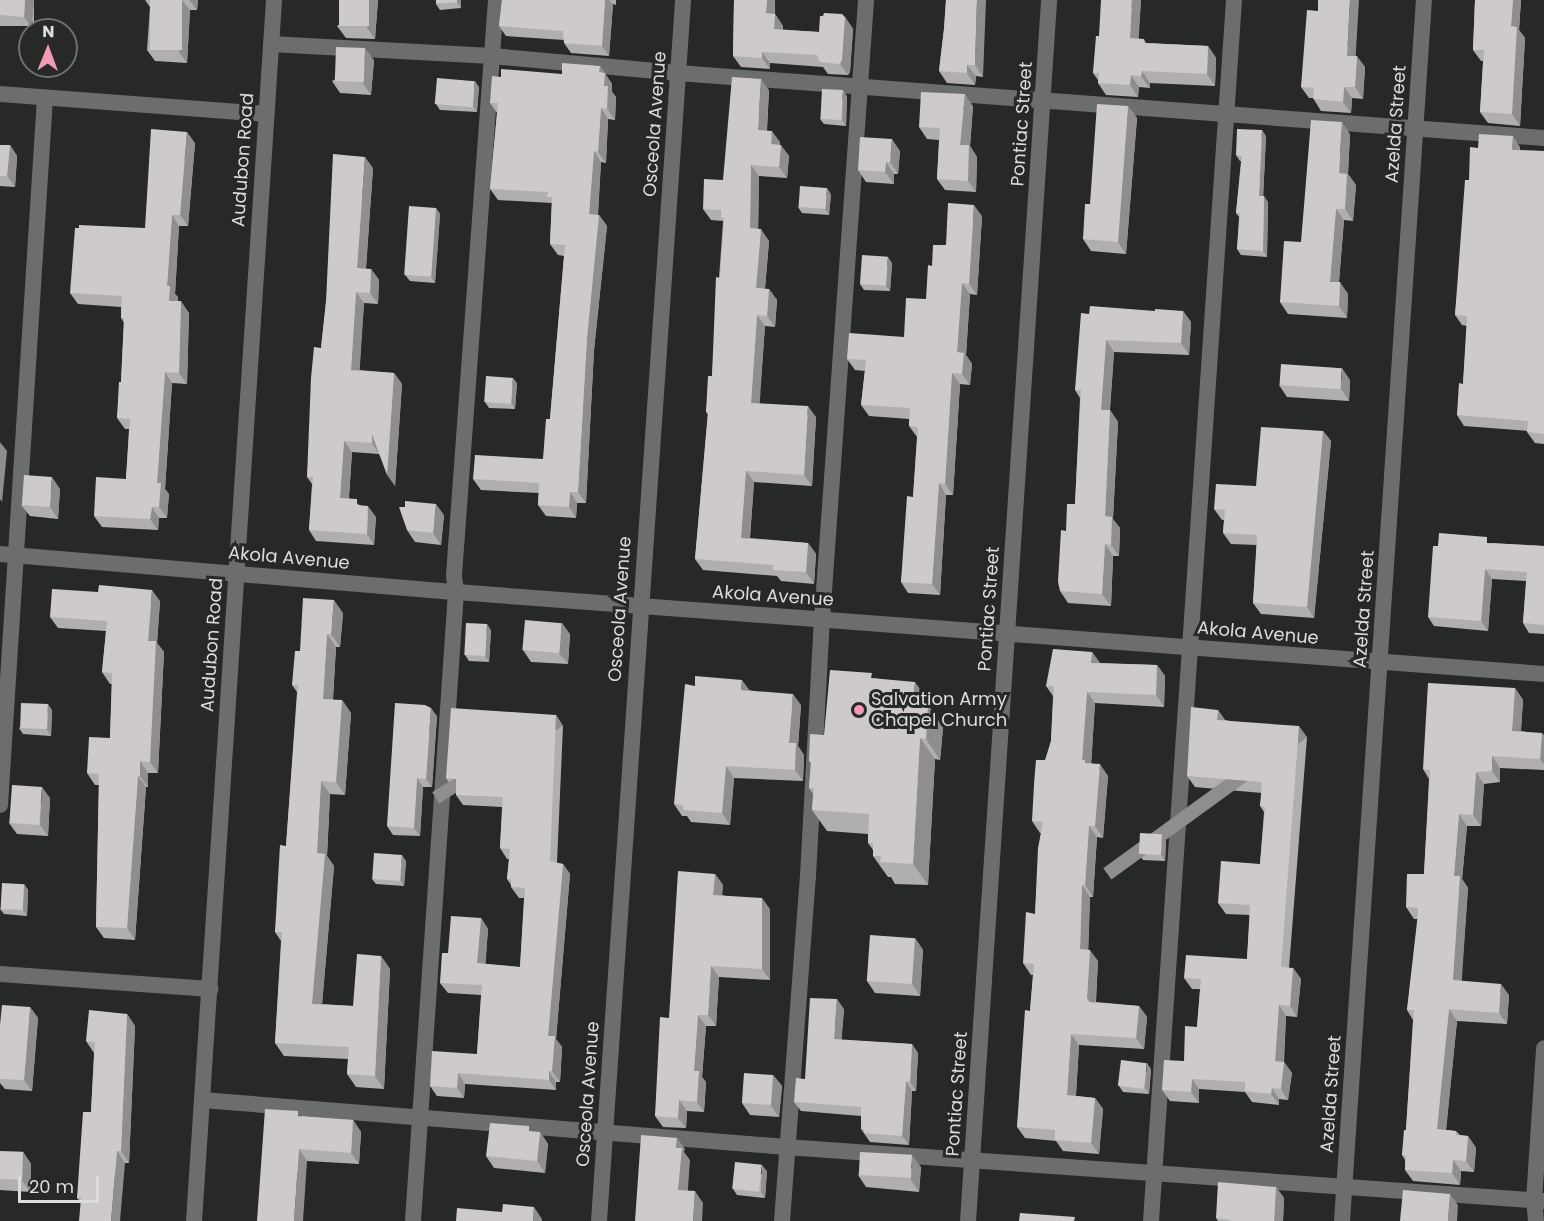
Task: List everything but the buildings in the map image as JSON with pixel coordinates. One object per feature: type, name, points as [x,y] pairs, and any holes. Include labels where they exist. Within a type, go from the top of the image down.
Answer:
[{"type":"street","name":"Audubon Road","points":[[194,1221],[274,0]]},
{"type":"street","points":[[413,1221],[456,592],[454,575],[496,0]]},
{"type":"street","name":"Osceola Avenue","points":[[599,1221],[683,0]]},
{"type":"street","points":[[782,1221],[808,876],[822,619],[866,0]]},
{"type":"street","name":"Pontiac Street","points":[[968,1221],[1049,0]]},
{"type":"street","points":[[1151,1221],[1234,0]]},
{"type":"street","name":"Azelda Street","points":[[1342,1221],[1424,0]]},
{"type":"street","points":[[271,44],[492,56],[678,73],[1544,138]]},
{"type":"street","points":[[0,94],[266,114]]},
{"type":"street","points":[[0,805],[8,555],[45,98]]},
{"type":"street","name":"Akola Avenue","points":[[8,555],[456,592],[1544,674]]},
{"type":"street","points":[[0,974],[210,988]]},
{"type":"street","points":[[1536,1221],[1539,1201],[1544,1048]]},
{"type":"street","points":[[202,1100],[786,1147],[1539,1201]]},
{"type":"place","name":"Salvation Army Chapel Church","points":[[859,710]]}]
